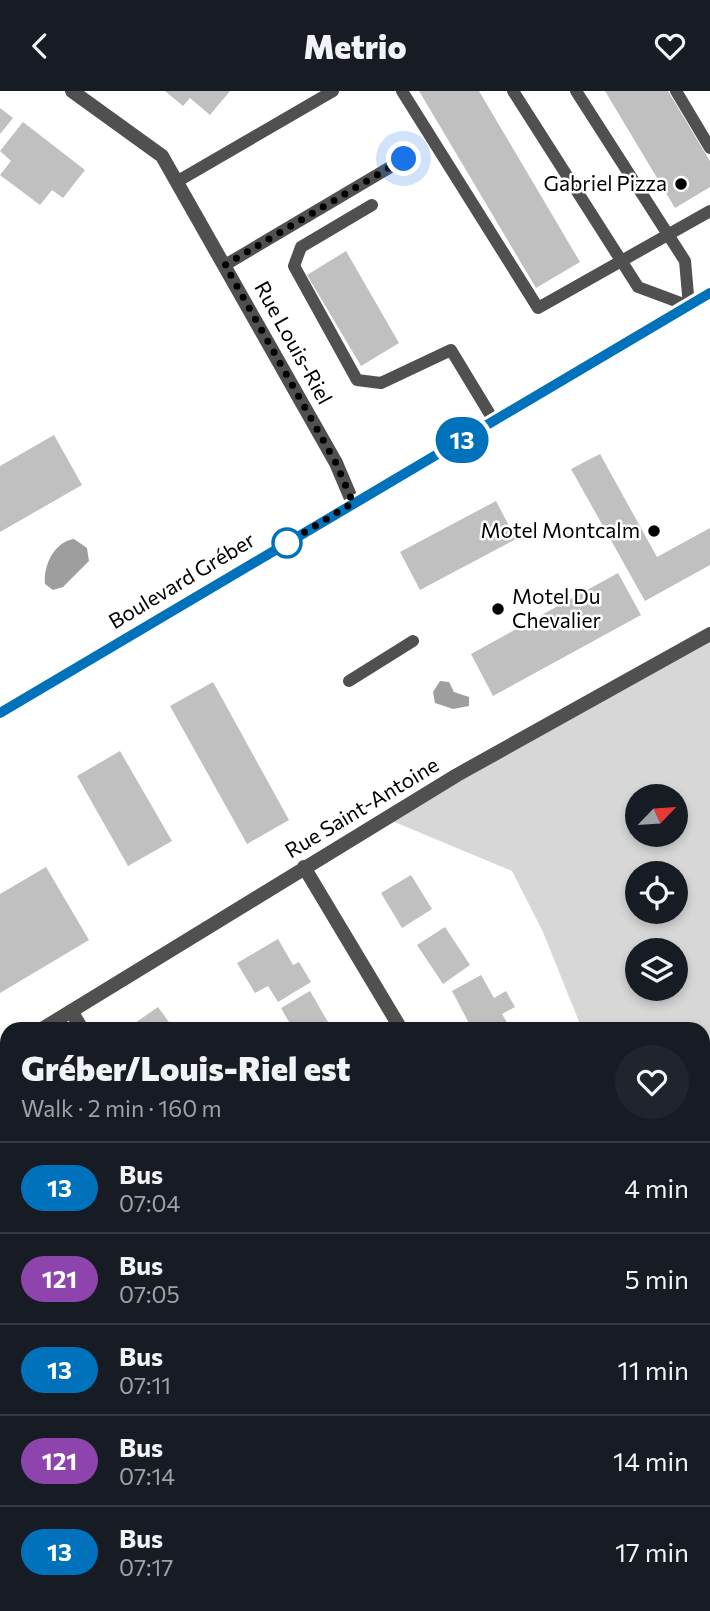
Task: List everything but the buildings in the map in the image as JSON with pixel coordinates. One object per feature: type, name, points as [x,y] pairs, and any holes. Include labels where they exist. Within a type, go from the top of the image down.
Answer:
[{"type":"main road","name":"Boulevard Gréber","points":[[0,713],[710,293]]},
{"type":"street","name":"Rue Louis-Riel","points":[[72,91],[162,156],[336,463],[353,503]]},
{"type":"street","name":"Rue Saint-Antoine","points":[[53,1022],[457,775],[710,634]]},
{"type":"street","points":[[304,867],[397,1022]]},
{"type":"street","points":[[71,1011],[78,1022]]},
{"type":"lane","points":[[178,181],[333,91]]},
{"type":"lane","points":[[402,91],[538,308],[710,211]]},
{"type":"lane","points":[[513,91],[638,287],[689,306],[685,261],[576,91]]},
{"type":"lane","points":[[676,91],[710,148]]},
{"type":"lane","points":[[225,265],[404,159]]},
{"type":"lane","points":[[372,205],[301,247],[294,267],[302,285],[357,380],[381,383],[451,350],[494,421]]},
{"type":"lane","points":[[349,681],[412,641]]},
{"type":"shaded area","points":[[74,539],[87,548],[89,561],[63,587],[53,590],[45,584],[48,563],[61,545]]},
{"type":"shaded area","points":[[710,634],[710,1022],[579,1022],[543,932],[512,871],[385,818]]},
{"type":"shaded area","points":[[440,681],[449,682],[454,692],[469,697],[469,706],[453,709],[435,703],[433,692]]},
{"type":"bus line","name":"13","points":[[0,713],[710,293]]},
{"type":"place","name":"Gabriel Pizza","points":[[681,184]]},
{"type":"place","name":"Motel Montcalm","points":[[654,531]]},
{"type":"place","name":"Motel Du Chevalier","points":[[498,609]]},
{"type":"route","points":[[287,543],[285,544],[353,503],[336,463],[225,265],[404,159]]}]
